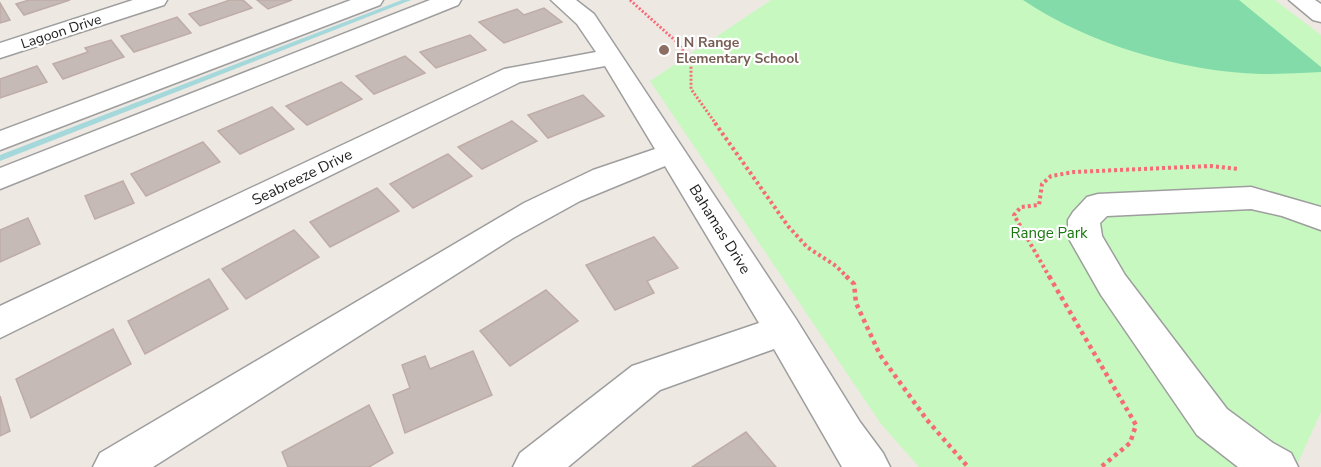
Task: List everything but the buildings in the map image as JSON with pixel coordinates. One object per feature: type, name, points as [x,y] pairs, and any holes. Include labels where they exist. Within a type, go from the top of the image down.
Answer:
[{"type":"street","name":"Lagoon Drive","points":[[0,51],[156,0]]},
{"type":"street","points":[[0,141],[372,0]]},
{"type":"street","points":[[0,179],[450,0]]},
{"type":"street","name":"Bahamas Drive","points":[[562,0],[585,19],[612,57],[783,330],[845,436],[868,467]]},
{"type":"street","points":[[1300,0],[1321,15]]},
{"type":"street","name":"Seabreeze Drive","points":[[0,323],[483,88],[513,75],[612,57]]},
{"type":"street","points":[[115,467],[455,259],[589,183],[641,162],[673,154]]},
{"type":"street","points":[[1276,467],[1258,457],[1212,422],[1113,285],[1085,237],[1084,220],[1098,205],[1251,198],[1290,207],[1321,219]]},
{"type":"street","points":[[535,467],[646,378],[783,330]]},
{"type":"path","points":[[630,0],[678,43],[691,63],[692,89],[788,226],[807,247],[836,266],[854,285],[856,303],[880,355],[927,420],[968,467]]},
{"type":"green space","name":"Range Park","points":[[771,0],[1275,0],[1321,35],[1321,412],[1296,467],[919,467],[881,424],[650,81]]},
{"type":"green space","points":[[1023,0],[1239,0],[1321,67],[1321,72],[1261,74],[1231,72],[1169,61],[1137,53],[1077,30]]},
{"type":"waterway","points":[[0,158],[408,0]]},
{"type":"place","name":"I N Range Elementary School","points":[[664,50]]}]
